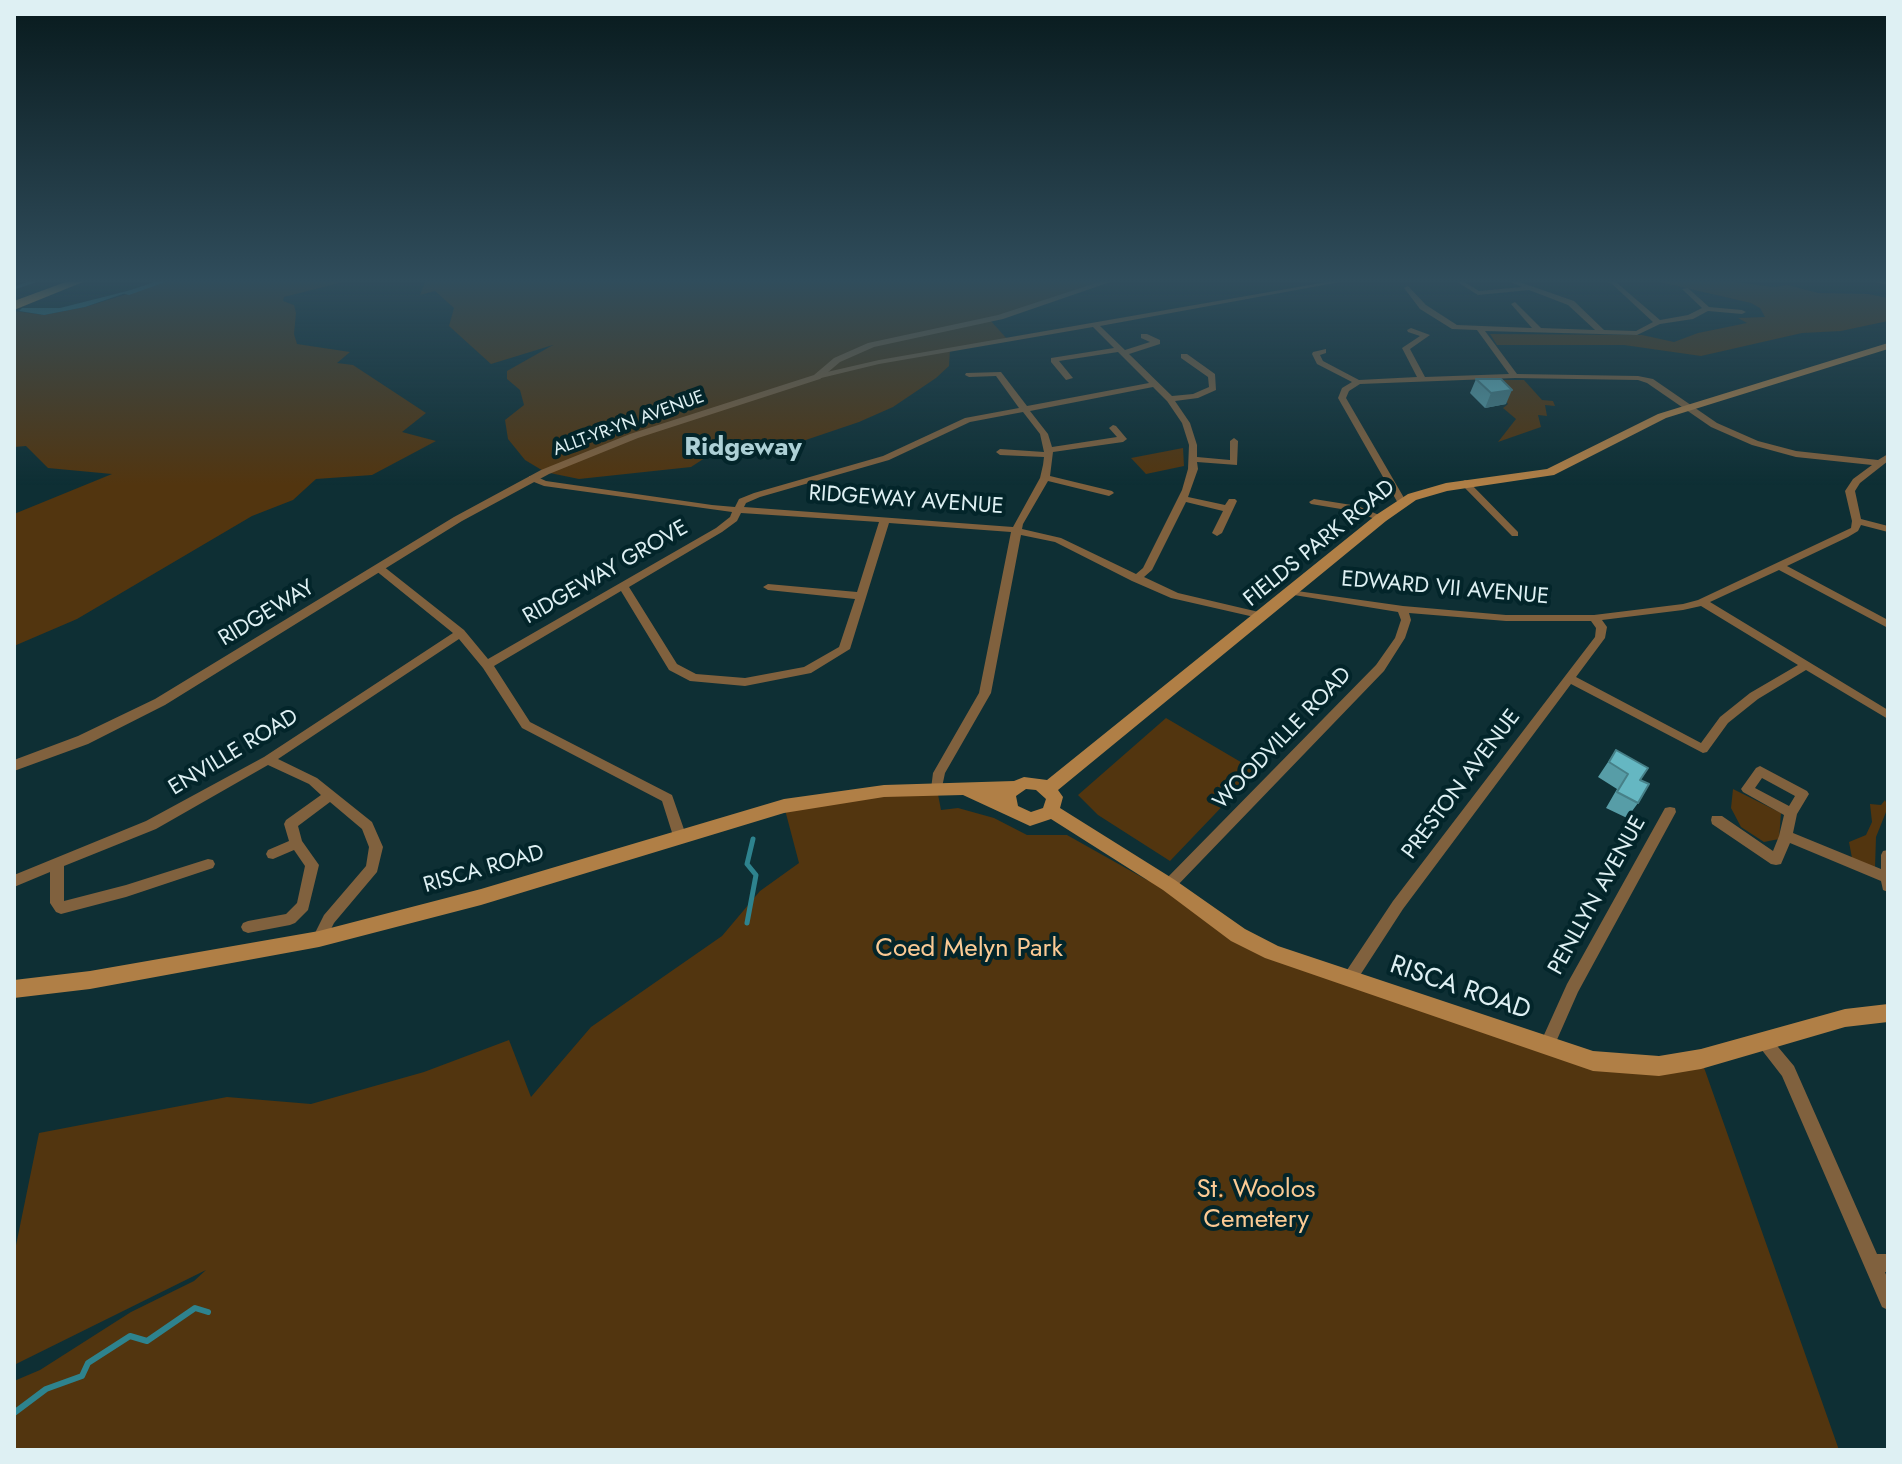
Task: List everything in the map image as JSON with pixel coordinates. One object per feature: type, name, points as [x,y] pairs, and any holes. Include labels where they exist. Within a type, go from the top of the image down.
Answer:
[{"type":"main road","name":"FIELDS PARK ROAD","points":[[1049,788],[1402,503],[1427,492],[1465,483],[1550,472],[1642,425],[1881,348]]},
{"type":"main road","points":[[1032,782],[1049,788],[1055,797],[1052,811],[1045,817],[1030,819],[1010,808],[1008,796],[1015,787],[1032,782]]},
{"type":"main road","name":"RISCA ROAD","points":[[14,989],[90,980],[319,939],[481,897],[776,808],[833,797],[1015,787]]},
{"type":"main road","name":"RISCA ROAD","points":[[964,789],[1010,808]]},
{"type":"main road","name":"RISCA ROAD","points":[[1052,811],[1169,885],[1250,942],[1593,1061],[1659,1066],[1701,1059],[1845,1018],[1888,1013]]},
{"type":"street","points":[[817,377],[837,360],[863,348]]},
{"type":"street","name":"ALLT-YR-YN AVENUE","points":[[532,478],[634,436],[817,377],[879,362],[959,348]]},
{"type":"street","points":[[1119,348],[1170,399],[1186,423],[1194,459],[1183,498],[1147,570],[1136,579]]},
{"type":"street","points":[[1069,378],[1054,360],[1132,348]]},
{"type":"street","points":[[1406,348],[1421,378]]},
{"type":"street","points":[[1494,348],[1515,376]]},
{"type":"street","points":[[1170,399],[1195,396],[1213,388],[1212,376],[1184,356]]},
{"type":"street","points":[[1324,364],[1358,382]]},
{"type":"street","points":[[937,789],[939,773],[985,693],[1018,524],[1045,478],[1049,453],[1044,434],[998,374],[969,375]]},
{"type":"street","points":[[1402,503],[1342,398],[1345,390],[1358,382],[1515,376],[1644,379],[1726,431],[1777,450],[1878,463]]},
{"type":"street","name":"RIDGEWAY GROVE","points":[[487,665],[719,530],[734,519],[742,501],[872,463],[968,420],[1156,384]]},
{"type":"street","points":[[1000,452],[1049,453],[1123,439],[1113,428]]},
{"type":"street","points":[[1194,459],[1234,463],[1234,441]]},
{"type":"street","points":[[1888,457],[1856,481],[1850,491],[1857,521],[1888,529]]},
{"type":"street","name":"RIDGEWAY AVENUE","points":[[532,478],[544,483],[738,510],[1018,530],[1094,555],[1136,579],[1175,596],[1263,616]]},
{"type":"street","name":"RIDGEWAY","points":[[14,766],[123,722],[532,478]]},
{"type":"street","points":[[1045,478],[1109,493]]},
{"type":"street","points":[[1465,483],[1515,534]]},
{"type":"street","points":[[1183,498],[1230,505],[1217,533]]},
{"type":"street","points":[[1314,502],[1355,508],[1381,518]]},
{"type":"street","points":[[624,587],[673,667],[694,678],[719,682],[767,679],[807,670],[844,649],[885,520]]},
{"type":"street","name":"EDWARD VII AVENUE","points":[[1294,592],[1403,609],[1506,618],[1594,618],[1702,602],[1855,529],[1857,521]]},
{"type":"street","points":[[1780,566],[1888,625]]},
{"type":"street","points":[[379,568],[460,633],[487,665],[526,725],[538,735],[667,798],[680,838]]},
{"type":"street","points":[[768,587],[861,596]]},
{"type":"street","points":[[1702,602],[1888,715]]},
{"type":"street","name":"WOODVILLE ROAD","points":[[1169,885],[1380,668],[1400,638],[1406,620],[1403,609]]},
{"type":"street","name":"PRESTON AVENUE","points":[[1350,978],[1398,905],[1600,638],[1602,627],[1594,618]]},
{"type":"street","name":"ENVILLE ROAD","points":[[14,881],[151,825],[268,760],[460,633]]},
{"type":"street","points":[[1568,678],[1703,749],[1724,720],[1754,696],[1805,666]]},
{"type":"street","points":[[268,760],[313,781],[367,826],[376,847],[372,868],[329,919],[319,939]]},
{"type":"street","points":[[248,927],[290,919],[303,906],[312,865],[296,843],[291,824],[330,795]]},
{"type":"street","name":"PENLLYN AVENUE","points":[[1547,1046],[1572,989],[1670,812]]},
{"type":"street","points":[[1717,820],[1776,860],[1791,813]]},
{"type":"street","points":[[1786,836],[1887,882],[1888,855]]},
{"type":"street","points":[[273,854],[296,843]]},
{"type":"street","points":[[57,864],[57,903],[61,908],[208,864]]},
{"type":"street","points":[[1763,1040],[1788,1071],[1879,1263],[1888,1301]]},
{"type":"green space","points":[[14,348],[326,348],[350,352],[337,363],[353,365],[426,413],[402,432],[436,441],[372,475],[316,479],[293,500],[252,516],[77,619],[14,646],[14,514],[112,474],[48,468],[26,446],[14,447]]},
{"type":"green space","points":[[474,348],[542,348],[491,364]]},
{"type":"green space","points":[[547,348],[960,348],[950,350],[949,366],[936,378],[893,407],[859,422],[788,446],[742,456],[708,456],[691,467],[579,479],[545,472],[525,460],[508,439],[505,420],[524,405],[520,390],[507,379],[507,371]]},
{"type":"green space","points":[[1647,348],[1735,348],[1701,356]]},
{"type":"green space","points":[[1491,380],[1524,380],[1542,400],[1553,401],[1555,406],[1545,405],[1547,416],[1538,415],[1541,427],[1498,442],[1516,419],[1503,408],[1508,404]]},
{"type":"green space","points":[[1183,448],[1184,466],[1146,474],[1131,458]]},
{"type":"green space","points":[[1166,718],[1256,771],[1170,861],[1098,815],[1078,795]]},
{"type":"green space","name":"St. Woolos Cemetery","points":[[937,789],[941,810],[958,808],[994,818],[1027,835],[1067,835],[1147,880],[1169,885],[1245,938],[1593,1061],[1701,1059],[1839,1450],[14,1450],[14,1381],[40,1370],[131,1312],[194,1281],[206,1270],[14,1365],[14,1255],[39,1133],[227,1097],[311,1104],[424,1072],[509,1040],[531,1097],[591,1027],[722,936],[760,891],[799,863],[784,806]]},
{"type":"green space","points":[[1733,789],[1781,813],[1779,839],[1764,842],[1741,827],[1731,808]]},
{"type":"green space","points":[[1885,800],[1888,807],[1876,837],[1875,868],[1852,858],[1849,842],[1866,835],[1872,822],[1870,804],[1881,805]]},
{"type":"building","points":[[1476,379],[1501,379],[1512,390],[1491,393]]},
{"type":"building","points":[[1616,750],[1648,768],[1640,780],[1649,784],[1638,803],[1617,792],[1628,774],[1609,762]]},
{"type":"waterway","points":[[747,923],[756,875],[747,864],[753,839]]},
{"type":"waterway","points":[[14,1413],[46,1389],[82,1376],[88,1363],[130,1336],[147,1341],[195,1308],[208,1312]]},
{"type":"district","name":"Ridgeway","points":[[743,449]]},
{"type":"park label","name":"Coed Melyn Park","points":[[969,950]]}]
